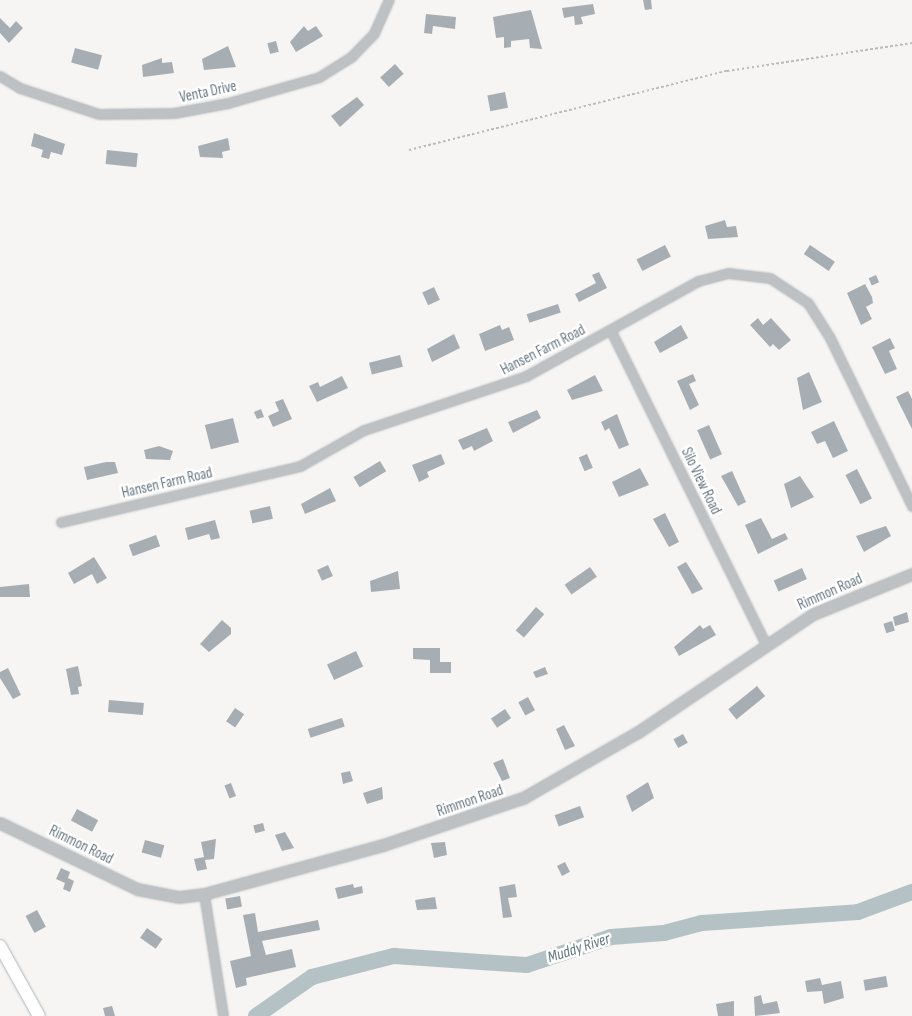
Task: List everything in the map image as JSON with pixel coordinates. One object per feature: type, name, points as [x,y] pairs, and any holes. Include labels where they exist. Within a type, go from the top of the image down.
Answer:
[{"type":"main road","points":[[0,946],[40,1016]]},
{"type":"street","name":"Venta Drive","points":[[0,76],[20,88],[99,114],[174,113],[228,103],[319,77],[343,62],[374,32],[389,0]]},
{"type":"street","name":"Hansen Farm Road","points":[[60,522],[300,466],[364,430],[526,376],[698,282],[728,273],[770,278],[791,288],[808,303],[830,338],[912,506]]},
{"type":"street","name":"Silo View Road","points":[[611,331],[766,644]]},
{"type":"street","name":"Rimmon Road","points":[[0,823],[137,889],[179,898],[204,894],[383,845],[522,798],[638,732],[813,614],[912,574]]},
{"type":"street","points":[[204,894],[223,1016]]},
{"type":"path","points":[[410,150],[727,71],[912,44]]},
{"type":"building","points":[[643,0],[651,0],[652,9],[645,10]]},
{"type":"building","points":[[593,4],[595,14],[581,17],[583,24],[575,25],[574,16],[564,18],[562,8]]},
{"type":"building","points":[[531,10],[542,49],[530,48],[529,39],[511,41],[511,47],[504,48],[504,37],[496,38],[493,17]]},
{"type":"building","points":[[426,14],[456,17],[455,29],[433,26],[432,34],[424,33]]},
{"type":"building","points":[[0,18],[10,28],[16,21],[23,28],[9,43],[0,33]]},
{"type":"building","points":[[304,26],[308,31],[316,26],[323,36],[296,52],[290,42]]},
{"type":"building","points":[[276,41],[279,52],[270,54],[267,43]]},
{"type":"building","points":[[228,46],[236,67],[204,70],[202,59]]},
{"type":"building","points":[[75,48],[102,55],[98,70],[71,62]]},
{"type":"building","points":[[162,58],[162,63],[172,62],[174,73],[143,77],[142,65]]},
{"type":"building","points":[[395,64],[404,74],[389,87],[380,77]]},
{"type":"building","points":[[505,92],[508,108],[490,111],[487,95]]},
{"type":"building","points":[[357,97],[364,105],[340,127],[331,116]]},
{"type":"building","points":[[34,133],[65,144],[62,155],[51,152],[49,159],[41,157],[43,150],[31,146]]},
{"type":"building","points":[[228,138],[230,150],[222,152],[223,158],[200,157],[198,146]]},
{"type":"building","points":[[107,150],[138,153],[136,167],[106,164]]},
{"type":"building","points":[[725,220],[727,227],[736,226],[738,237],[708,239],[705,226]]},
{"type":"building","points":[[665,245],[671,257],[642,271],[636,260]]},
{"type":"building","points":[[810,245],[835,262],[829,271],[804,254]]},
{"type":"building","points":[[599,272],[607,288],[579,302],[575,294],[596,283],[592,275]]},
{"type":"building","points":[[876,275],[879,282],[872,285],[869,278]]},
{"type":"building","points":[[865,284],[872,297],[873,303],[866,307],[872,319],[861,325],[847,293]]},
{"type":"building","points":[[434,287],[440,300],[428,305],[422,292]]},
{"type":"building","points":[[558,304],[561,313],[529,323],[527,314]]},
{"type":"building","points":[[758,318],[763,325],[771,318],[791,340],[779,350],[773,344],[770,347],[750,325]]},
{"type":"building","points":[[500,325],[502,330],[509,327],[514,340],[485,351],[479,334]]},
{"type":"building","points":[[681,325],[688,338],[660,353],[654,342]]},
{"type":"building","points":[[454,334],[460,348],[432,362],[427,349]]},
{"type":"building","points":[[890,338],[895,348],[889,351],[897,369],[885,374],[872,347]]},
{"type":"building","points":[[400,355],[403,367],[372,374],[369,363]]},
{"type":"building","points":[[809,372],[822,402],[803,410],[797,378]]},
{"type":"building","points":[[693,374],[696,381],[689,384],[699,405],[690,410],[677,381]]},
{"type":"building","points":[[595,375],[603,391],[572,400],[567,390]]},
{"type":"building","points":[[342,376],[348,388],[317,402],[309,386],[318,382],[320,387]]},
{"type":"building","points":[[908,391],[912,399],[912,429],[896,397]]},
{"type":"building","points":[[283,399],[292,419],[273,427],[268,416],[279,411],[275,402]]},
{"type":"building","points":[[261,409],[264,417],[257,419],[254,412]]},
{"type":"building","points":[[537,410],[541,418],[513,433],[508,422]]},
{"type":"building","points":[[617,414],[629,445],[619,449],[609,428],[605,431],[601,422]]},
{"type":"building","points":[[233,418],[239,442],[211,449],[205,425]]},
{"type":"building","points":[[834,421],[848,451],[833,458],[825,441],[817,444],[811,432]]},
{"type":"building","points":[[709,425],[722,454],[710,460],[697,430]]},
{"type":"building","points":[[487,428],[493,441],[474,451],[472,446],[463,450],[458,440]]},
{"type":"building","points":[[159,446],[173,451],[170,460],[146,459],[144,450]]},
{"type":"building","points":[[441,454],[445,464],[427,472],[429,477],[419,482],[412,465]]},
{"type":"building","points":[[587,454],[593,468],[585,471],[579,458]]},
{"type":"building","points":[[380,461],[386,471],[360,487],[353,477]]},
{"type":"building","points":[[115,462],[118,473],[87,480],[84,467]]},
{"type":"building","points":[[640,468],[649,485],[619,497],[612,482]]},
{"type":"building","points":[[857,469],[872,498],[860,504],[845,475]]},
{"type":"building","points":[[732,471],[746,502],[738,506],[721,476]]},
{"type":"building","points":[[800,476],[814,497],[791,508],[784,484]]},
{"type":"building","points":[[330,488],[336,501],[305,514],[301,504]]},
{"type":"building","points":[[270,506],[273,519],[252,523],[250,511]]},
{"type":"building","points":[[665,513],[679,542],[669,547],[653,519]]},
{"type":"building","points":[[761,518],[772,539],[785,533],[788,539],[758,554],[745,525]]},
{"type":"building","points":[[215,520],[220,538],[211,540],[209,534],[188,540],[185,528]]},
{"type":"building","points":[[886,526],[891,536],[864,552],[856,536]]},
{"type":"building","points":[[156,535],[160,546],[133,556],[129,545]]},
{"type":"building","points":[[94,557],[107,578],[97,584],[92,574],[74,584],[68,573]]},
{"type":"building","points":[[686,562],[703,589],[692,594],[677,567]]},
{"type":"building","points":[[328,565],[333,576],[322,581],[317,570]]},
{"type":"building","points":[[590,567],[597,577],[571,595],[565,585]]},
{"type":"building","points":[[802,568],[807,579],[779,592],[774,581]]},
{"type":"building","points":[[398,571],[400,589],[371,592],[370,581]]},
{"type":"building","points":[[29,584],[30,597],[0,597],[0,587]]},
{"type":"building","points":[[536,607],[544,614],[524,638],[516,630]]},
{"type":"building","points":[[907,612],[909,622],[895,626],[893,617]]},
{"type":"building","points":[[222,620],[231,628],[231,634],[209,652],[200,644]]},
{"type":"building","points":[[892,621],[895,631],[886,633],[883,624]]},
{"type":"building","points":[[700,625],[703,629],[710,625],[716,635],[679,656],[674,647]]},
{"type":"building","points":[[413,648],[440,648],[440,662],[451,662],[451,673],[430,673],[430,660],[413,659]]},
{"type":"building","points":[[356,651],[363,666],[334,680],[327,665]]},
{"type":"building","points":[[78,666],[82,686],[78,687],[79,694],[71,695],[66,669]]},
{"type":"building","points":[[545,667],[548,674],[536,678],[533,672]]},
{"type":"building","points":[[8,668],[21,695],[13,699],[0,678],[0,672]]},
{"type":"building","points":[[757,686],[765,696],[736,719],[728,709]]},
{"type":"building","points":[[528,697],[535,710],[525,715],[518,702]]},
{"type":"building","points":[[109,700],[144,703],[143,715],[108,712]]},
{"type":"building","points":[[235,708],[244,714],[235,727],[226,721]]},
{"type":"building","points":[[505,709],[511,718],[497,728],[491,719]]},
{"type":"building","points":[[342,718],[345,727],[311,738],[308,729]]},
{"type":"building","points":[[564,725],[575,746],[565,750],[556,729]]},
{"type":"building","points":[[683,734],[688,743],[678,748],[673,739]]},
{"type":"building","points":[[503,759],[510,778],[502,781],[493,763]]},
{"type":"building","points":[[350,771],[353,781],[343,784],[341,773]]},
{"type":"building","points":[[648,782],[654,798],[632,812],[626,796]]},
{"type":"building","points":[[231,783],[236,796],[229,799],[224,786]]},
{"type":"building","points":[[382,787],[383,799],[367,804],[363,793]]},
{"type":"building","points":[[580,806],[584,817],[559,827],[555,815]]},
{"type":"building","points":[[77,809],[98,820],[92,832],[71,820]]},
{"type":"building","points":[[263,823],[265,831],[255,833],[253,825]]},
{"type":"building","points":[[285,832],[294,848],[282,851],[275,835]]},
{"type":"building","points":[[216,839],[214,859],[205,860],[207,869],[197,871],[194,859],[204,857],[201,842]]},
{"type":"building","points":[[145,840],[164,845],[161,858],[142,853]]},
{"type":"building","points":[[445,842],[447,855],[434,858],[431,843]]},
{"type":"building","points":[[565,862],[570,872],[562,876],[557,866]]},
{"type":"building","points":[[61,868],[70,872],[68,878],[74,881],[70,892],[63,889],[65,883],[56,879]]},
{"type":"building","points":[[353,884],[354,888],[362,886],[363,893],[338,899],[335,888]]},
{"type":"building","points":[[515,884],[517,897],[508,898],[512,917],[503,918],[499,887]]},
{"type":"building","points":[[240,896],[242,907],[227,909],[225,899]]},
{"type":"building","points":[[435,897],[437,909],[417,910],[415,900]]},
{"type":"building","points":[[37,910],[46,927],[34,933],[26,916]]},
{"type":"building","points":[[255,913],[258,932],[318,920],[320,930],[262,941],[266,955],[292,949],[296,967],[246,978],[247,985],[236,988],[230,961],[251,956],[243,915]]},
{"type":"building","points":[[147,928],[163,939],[156,949],[140,938]]},
{"type":"building","points":[[886,976],[888,987],[865,991],[863,980]]},
{"type":"building","points":[[820,978],[822,985],[841,981],[844,998],[824,1004],[822,991],[807,992],[805,981]]},
{"type":"building","points":[[761,995],[763,1004],[777,1001],[780,1013],[755,1016],[754,997]]},
{"type":"building","points":[[734,1001],[734,1016],[718,1016],[716,1004]]},
{"type":"building","points":[[112,1006],[115,1016],[105,1016],[103,1008]]},
{"type":"waterway","name":"Muddy River","points":[[256,1016],[312,977],[394,956],[527,965],[611,937],[664,933],[702,923],[858,912],[912,892]]}]
